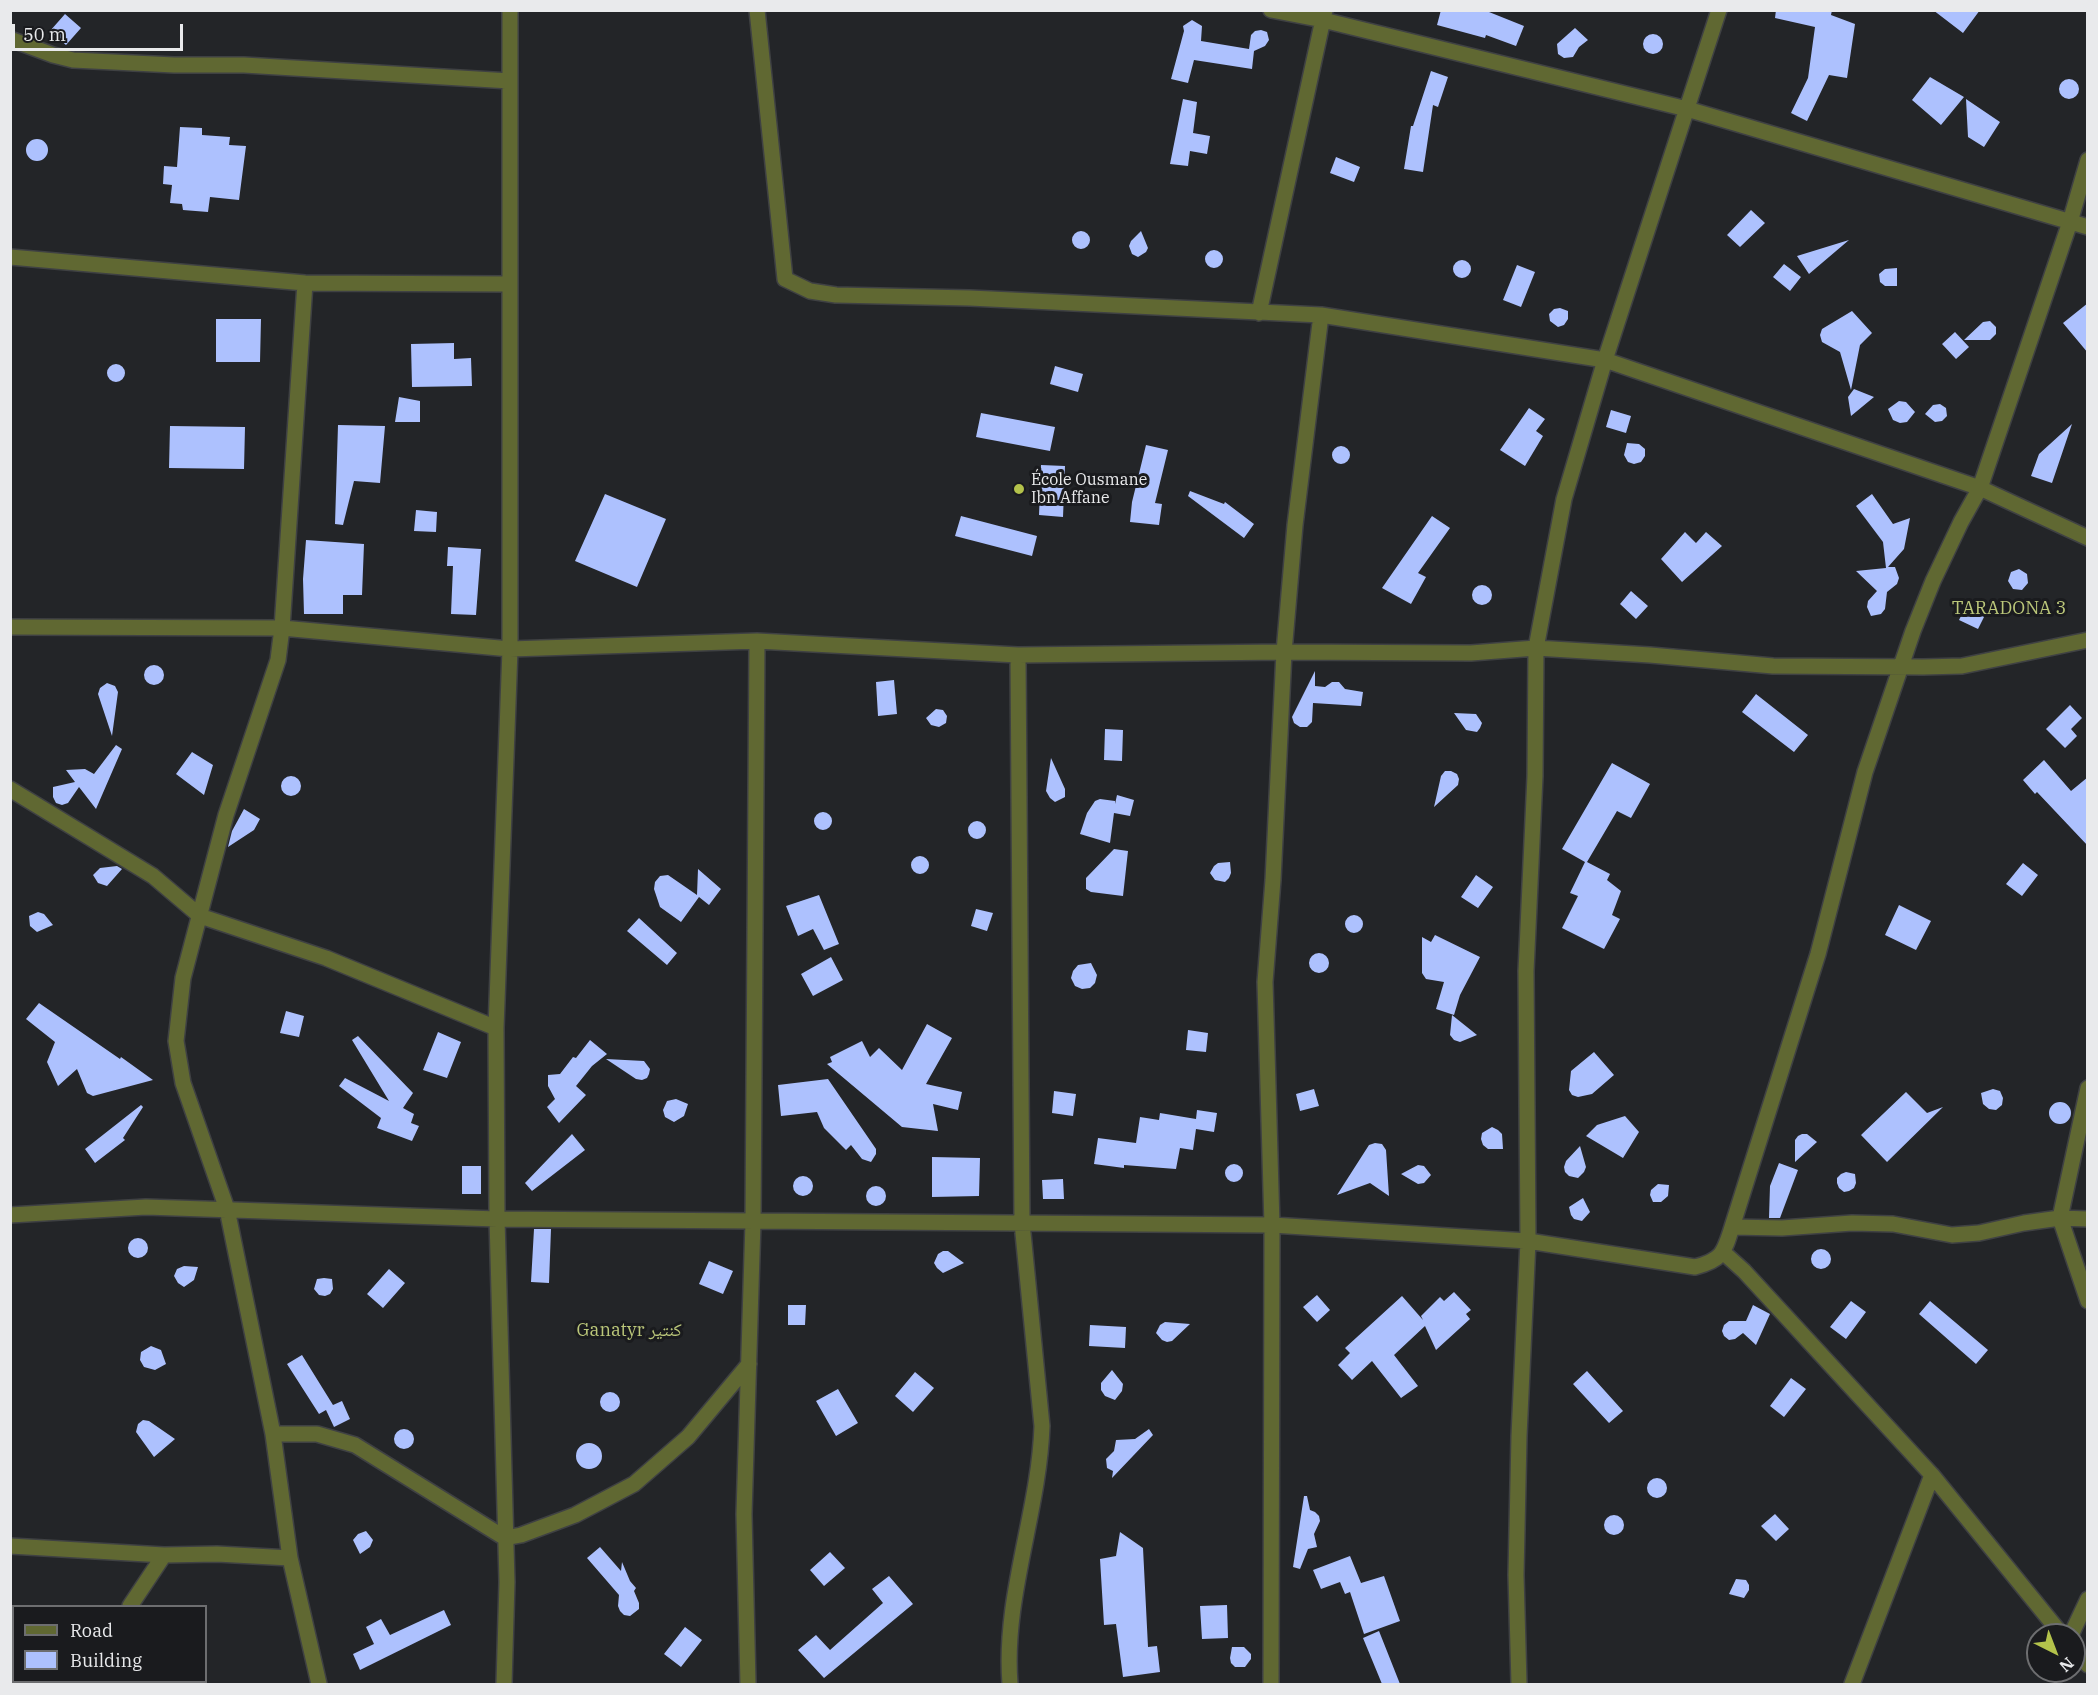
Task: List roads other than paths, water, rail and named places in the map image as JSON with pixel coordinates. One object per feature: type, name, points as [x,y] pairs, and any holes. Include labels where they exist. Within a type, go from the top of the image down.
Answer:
[{"type":"street","points":[[504,1684],[507,1582],[497,1220],[496,1028],[510,649],[510,10]]},
{"type":"street","points":[[757,10],[785,279],[810,291],[836,295],[970,298],[1321,315],[1605,360],[1980,488],[2088,538]]},
{"type":"street","points":[[1271,10],[1324,15],[1687,109],[2088,227]]},
{"type":"street","points":[[1519,1684],[1517,1506],[1528,1241],[1526,971],[1535,776],[1536,648],[1564,499],[1605,360],[1719,10]]},
{"type":"street","points":[[1259,312],[1324,15]]},
{"type":"street","points":[[10,39],[73,60],[174,65],[244,65],[510,81]]},
{"type":"street","points":[[10,1215],[146,1207],[497,1220],[1272,1225],[1528,1241],[1695,1267],[1712,1263],[1724,1253],[1818,954],[1865,772],[1901,666],[1933,581],[1980,488],[2070,222],[2088,160]]},
{"type":"street","points":[[10,257],[305,283],[509,284]]},
{"type":"street","points":[[305,283],[278,660],[226,815],[183,978],[176,1041],[183,1083],[227,1209],[273,1434],[290,1558],[319,1684]]},
{"type":"street","points":[[1271,1684],[1272,1225],[1265,982],[1284,652],[1295,525],[1321,315]]},
{"type":"street","points":[[10,627],[282,628],[510,649],[757,641],[1018,655],[1284,652],[1471,653],[1536,648],[1773,666],[1962,666],[2088,640]]},
{"type":"street","points":[[748,1684],[744,1514],[753,1222],[757,641]]},
{"type":"street","points":[[1010,1684],[1008,1646],[1011,1617],[1039,1471],[1042,1426],[1022,1223],[1018,655]]},
{"type":"street","points":[[10,789],[153,876],[200,916],[326,958],[496,1028]]},
{"type":"street","points":[[2088,1089],[2060,1218],[2088,1301]]},
{"type":"street","points":[[1732,1227],[1782,1228],[1852,1223],[1893,1224],[1952,1235],[1979,1233],[2060,1218],[2088,1219]]},
{"type":"street","points":[[1724,1253],[1744,1271],[1932,1475],[2052,1623]]},
{"type":"street","points":[[273,1434],[317,1434],[355,1445],[505,1538],[521,1535],[575,1515],[634,1484],[688,1437],[749,1364]]},
{"type":"street","points":[[1852,1684],[1932,1475]]},
{"type":"street","points":[[10,1546],[164,1555],[217,1554],[290,1558]]},
{"type":"street","points":[[131,1605],[164,1555]]},
{"type":"street","points":[[2077,1623],[2088,1599]]},
{"type":"place","name":"École Ousmane Ibn Affane","points":[[1019,489]]},
{"type":"district","name":"TARADONA 3","points":[[2009,609]]},
{"type":"district","name":"Ganatyr كنتير","points":[[629,1331]]}]
